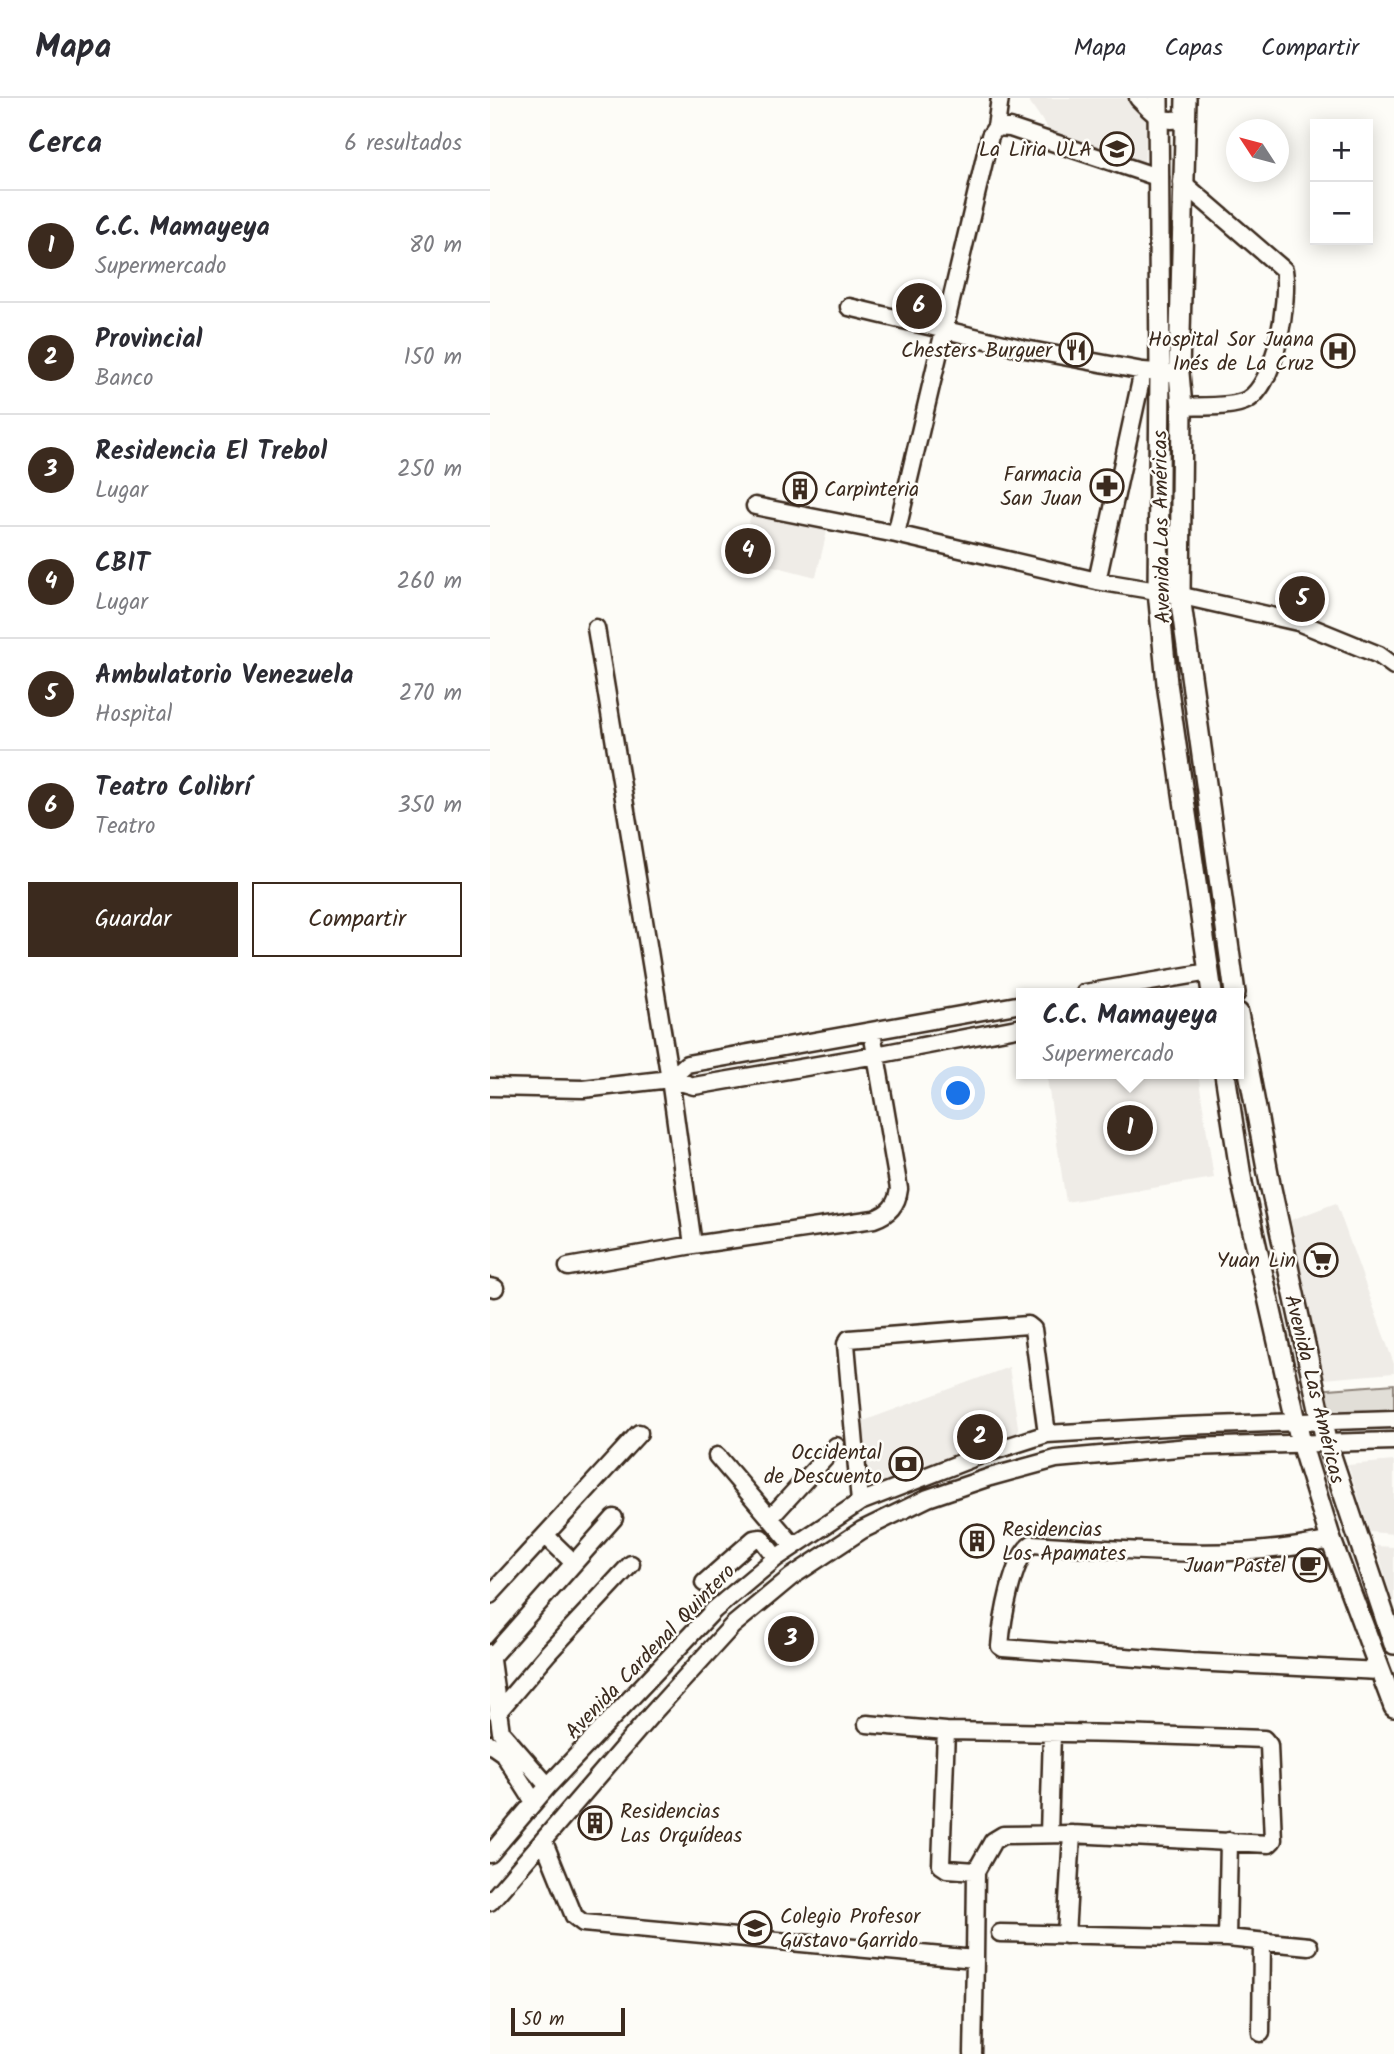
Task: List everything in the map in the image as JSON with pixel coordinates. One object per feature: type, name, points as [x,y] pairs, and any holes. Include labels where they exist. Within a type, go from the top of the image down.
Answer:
[{"type":"street","points":[[896,534],[990,136],[996,128],[1000,98]]},
{"type":"street","points":[[1138,98],[1158,108],[1171,122],[1185,108]]},
{"type":"street","name":"Avenida Las Américas","points":[[1158,108],[1161,372],[1158,591],[1167,682],[1211,988]]},
{"type":"street","name":"Avenida Las Américas","points":[[1185,108],[1182,181],[1161,372],[1182,407],[1180,596],[1234,988]]},
{"type":"street","points":[[996,128],[1010,128],[1160,178]]},
{"type":"street","points":[[1182,181],[1284,270],[1286,285],[1275,359],[1258,393],[1243,402],[1182,407]]},
{"type":"street","points":[[849,307],[945,330],[1161,372],[1097,581]]},
{"type":"street","points":[[755,506],[1298,622],[1379,655],[1394,666]]},
{"type":"street","points":[[596,628],[670,1079],[693,1245]]},
{"type":"street","points":[[1115,988],[1209,972]]},
{"type":"street","points":[[670,1079],[687,1065],[1016,1005]]},
{"type":"street","points":[[490,1087],[583,1089],[670,1079],[694,1086],[1016,1028]]},
{"type":"street","points":[[568,1267],[693,1245],[874,1219],[889,1212],[895,1205],[899,1189],[872,1032]]},
{"type":"street","name":"Avenida Las Américas","points":[[1244,1045],[1270,1184],[1326,1441],[1394,1644]]},
{"type":"street","name":"Avenida Las Américas","points":[[1226,1079],[1242,1183],[1301,1443],[1331,1540],[1394,1707]]},
{"type":"street","points":[[860,1502],[846,1344],[849,1339],[1028,1325],[1033,1329],[1047,1434]]},
{"type":"street","name":"Avenida Cardenal Quintero","points":[[490,1854],[548,1786],[714,1610],[793,1545],[860,1502],[956,1463],[1047,1434],[1297,1421],[1394,1419]]},
{"type":"street","points":[[490,1595],[639,1433]]},
{"type":"street","points":[[1326,1441],[1394,1441]]},
{"type":"street","name":"Avenida Cardenal Quintero","points":[[490,1902],[732,1626],[791,1577],[862,1530],[928,1498],[1056,1459],[1189,1447],[1326,1441]]},
{"type":"street","points":[[771,1517],[836,1446]]},
{"type":"street","points":[[717,1457],[793,1545]]},
{"type":"street","points":[[548,1786],[501,1732],[490,1655],[614,1518]]},
{"type":"street","points":[[545,1535],[574,1563]]},
{"type":"street","points":[[704,1583],[754,1539],[761,1538],[776,1558]]},
{"type":"street","points":[[1331,1540],[1307,1546],[1211,1554],[1032,1544],[1028,1546],[1020,1562],[1008,1595],[1000,1646],[1192,1662],[1380,1671]]},
{"type":"street","points":[[497,1713],[549,1652],[631,1564]]},
{"type":"street","points":[[867,1724],[946,1731],[1264,1739],[1269,1745],[1273,1840],[1269,1843],[1072,1834],[997,1837],[976,1871],[973,2054]]},
{"type":"street","points":[[946,1731],[941,1865],[947,1869],[976,1871]]},
{"type":"street","points":[[1049,1834],[1052,1734]]},
{"type":"street","points":[[490,1744],[503,1753],[534,1802]]},
{"type":"street","points":[[1066,1935],[1072,1834]]},
{"type":"street","points":[[1227,1938],[1229,1841]]},
{"type":"street","points":[[544,1842],[573,1916],[583,1923],[975,1959]]},
{"type":"street","points":[[1000,1933],[1227,1938],[1309,1946]]},
{"type":"street","points":[[1261,2032],[1262,1942]]},
{"type":"shaded area","name":"La Liria ULA","points":[[1027,98],[1148,98],[1144,168],[1138,169],[1050,132]]},
{"type":"shaded area","points":[[753,509],[828,527],[816,577],[738,557]]},
{"type":"shaded area","points":[[1047,1079],[1199,1079],[1214,1178],[1066,1202]]},
{"type":"shaded area","points":[[1336,1203],[1394,1364],[1394,1373],[1323,1379],[1291,1220]]},
{"type":"shaded area","points":[[1009,1367],[1020,1440],[874,1497],[858,1423]]},
{"type":"shaded area","points":[[1394,1384],[1394,1420],[1323,1419],[1316,1390]]},
{"type":"shaded area","points":[[1394,1461],[1394,1534],[1370,1532],[1348,1465]]},
{"type":"shaded area","points":[[1376,1546],[1394,1547],[1394,1605]]},
{"type":"place","name":"La Liria ULA","points":[[1117,149]]},
{"type":"place","name":"Teatro Colibrí","points":[[919,306]]},
{"type":"place","name":"Chesters Burguer","points":[[1076,350]]},
{"type":"place","name":"Hospital Sor Juana Inés de La Cruz","points":[[1338,351]]},
{"type":"place","name":"Farmacia San Juan","points":[[1107,486]]},
{"type":"place","name":"Carpinteria","points":[[800,489]]},
{"type":"place","name":"CBIT","points":[[748,551]]},
{"type":"place","name":"Ambulatorio Venezuela","points":[[1302,599]]},
{"type":"place","name":"C.C. Mamayeya","points":[[1130,1128]]},
{"type":"place","name":"Yuan Lin","points":[[1321,1260]]},
{"type":"place","name":"Provincial","points":[[980,1437]]},
{"type":"place","name":"Occidental de Descuento","points":[[906,1464]]},
{"type":"place","name":"Residencias Los Apamates","points":[[977,1541]]},
{"type":"place","name":"Juan Pastel","points":[[1310,1565]]},
{"type":"place","name":"Residencia El Trebol","points":[[791,1639]]},
{"type":"place","name":"Residencias Las Orquídeas","points":[[595,1823]]},
{"type":"place","name":"Colegio Profesor Gustavo Garrido","points":[[755,1928]]}]
